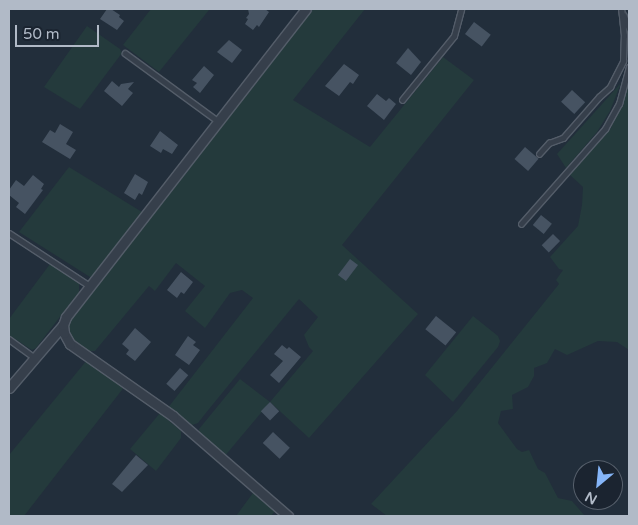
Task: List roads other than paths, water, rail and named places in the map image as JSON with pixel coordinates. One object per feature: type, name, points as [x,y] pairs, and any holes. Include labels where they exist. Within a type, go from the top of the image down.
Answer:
[{"type":"street","points":[[9,388],[62,325],[90,286],[306,9]]},
{"type":"street","points":[[62,325],[70,344],[173,416],[288,516]]},
{"type":"lane","points":[[402,100],[454,36],[461,9]]},
{"type":"lane","points":[[621,9],[629,28]]},
{"type":"lane","points":[[539,154],[549,143],[563,138],[599,96],[610,87],[623,61],[624,36],[621,9]]},
{"type":"lane","points":[[125,53],[218,121]]},
{"type":"lane","points":[[521,224],[605,129],[619,104],[629,66]]},
{"type":"lane","points":[[9,233],[90,286]]},
{"type":"lane","points":[[9,339],[34,357]]}]
